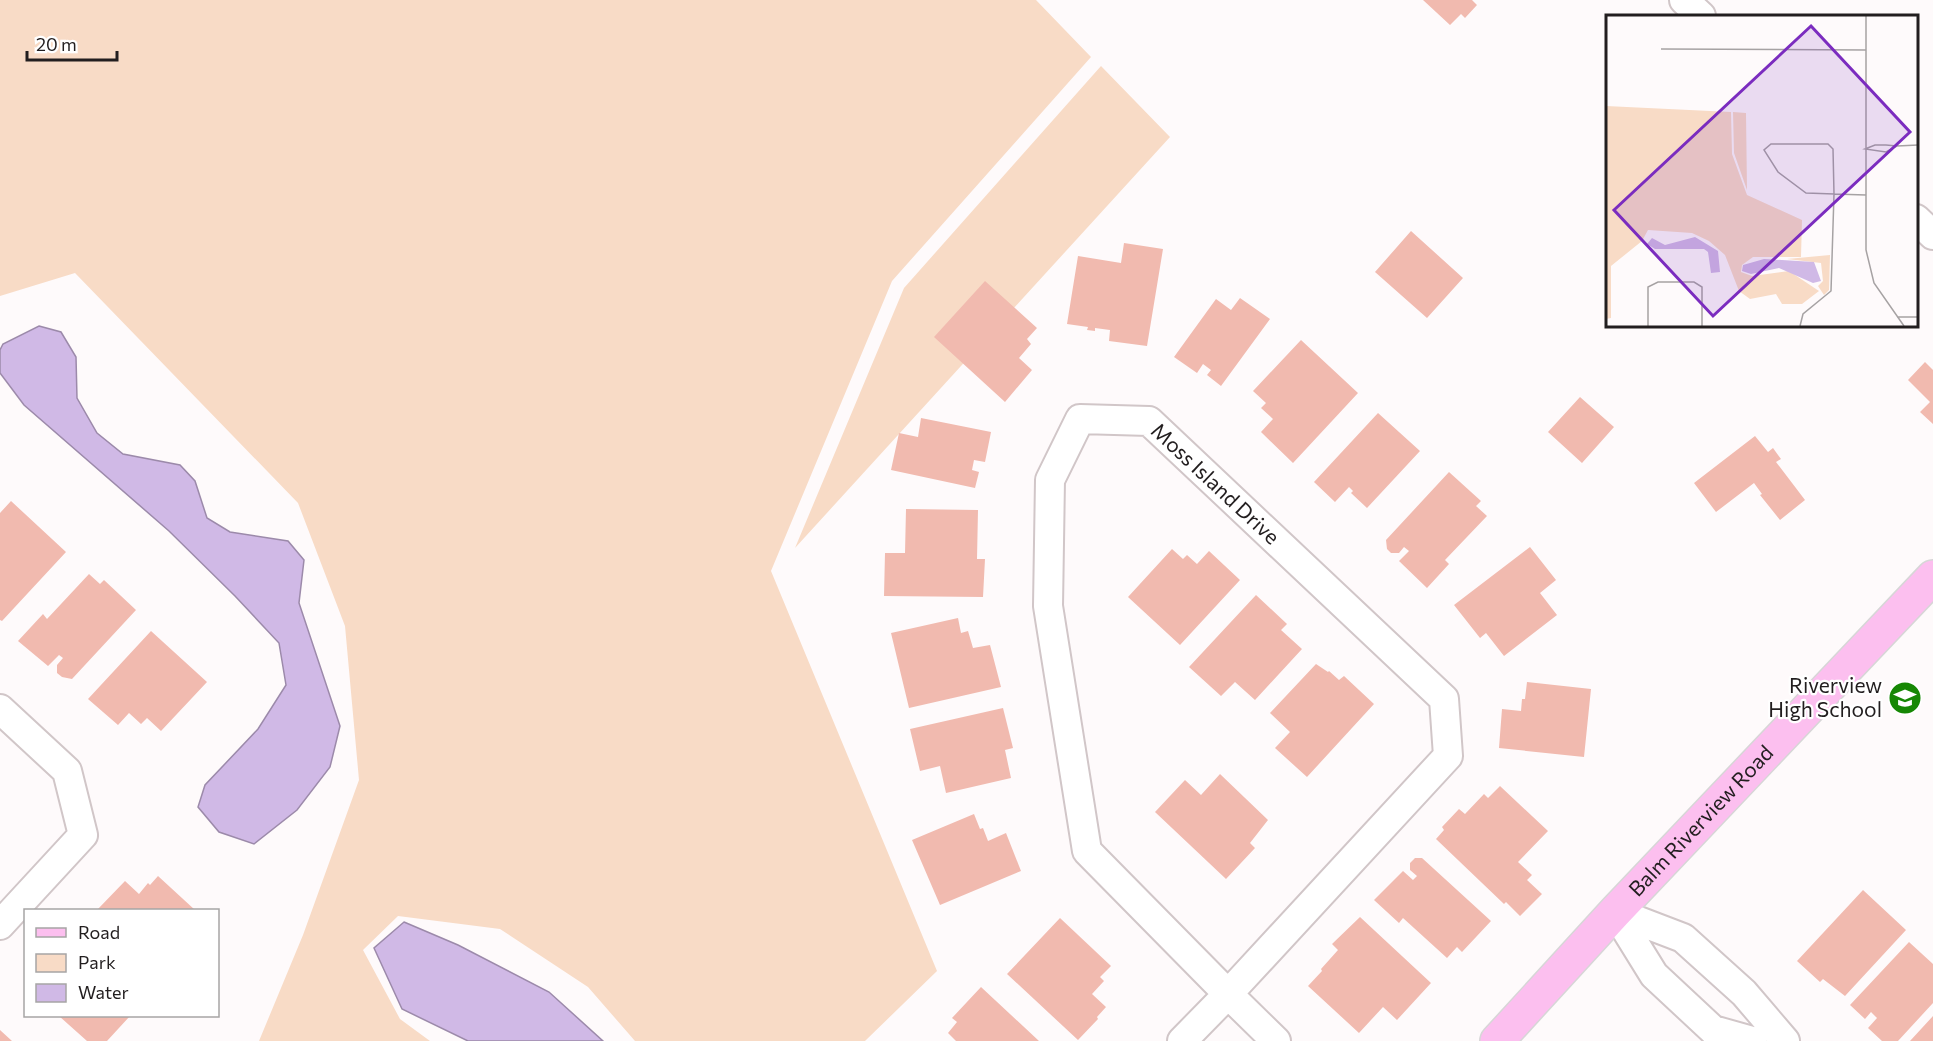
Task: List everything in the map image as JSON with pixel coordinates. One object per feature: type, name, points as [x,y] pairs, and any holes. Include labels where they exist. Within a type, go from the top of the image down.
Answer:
[{"type":"main road","name":"Balm Riverview Road","points":[[1497,1041],[1615,912],[1933,577]]},
{"type":"street","points":[[1684,0],[1700,15]]},
{"type":"street","points":[[1918,220],[1933,235]]},
{"type":"street","name":"Moss Island Drive","points":[[1182,1041],[1228,994],[1448,756],[1444,699],[1149,421],[1080,419],[1050,480],[1048,606],[1087,850],[1228,994],[1276,1041]]},
{"type":"street","points":[[0,709],[67,771],[83,835],[0,925]]},
{"type":"street","points":[[1615,912],[1654,975],[1713,1030],[1752,1041]]},
{"type":"street","points":[[1615,912],[1683,938],[1744,993],[1785,1041]]},
{"type":"green space","points":[[0,0],[1036,0],[1091,57],[892,281],[771,571],[937,971],[865,1041],[635,1041],[588,987],[500,929],[398,916],[363,950],[400,1019],[430,1041],[259,1041],[303,935],[359,780],[345,626],[298,503],[75,273],[0,296]]},
{"type":"green space","points":[[1101,66],[1170,137],[795,548],[904,288]]},
{"type":"water","points":[[39,326],[61,332],[76,357],[77,398],[97,433],[123,454],[180,465],[195,481],[207,518],[230,532],[288,541],[304,560],[299,603],[340,726],[330,767],[297,810],[254,844],[219,832],[198,807],[205,785],[258,729],[286,685],[279,643],[169,531],[24,405],[0,373],[0,350],[3,344]]},
{"type":"water","points":[[404,922],[458,945],[549,992],[603,1041],[468,1041],[402,1009],[374,948]]},
{"type":"building","points":[[1423,0],[1472,0],[1477,5],[1465,18],[1461,14],[1450,25]]},
{"type":"building","points":[[1411,231],[1463,278],[1427,318],[1375,272]]},
{"type":"building","points":[[1124,243],[1163,249],[1147,346],[1109,341],[1110,330],[1095,328],[1095,331],[1087,330],[1088,327],[1067,324],[1078,256],[1121,263]]},
{"type":"building","points":[[985,281],[1037,328],[1027,339],[1031,344],[1019,358],[1032,370],[1005,402],[934,337]]},
{"type":"building","points":[[1240,298],[1270,319],[1221,386],[1207,375],[1211,370],[1203,364],[1197,373],[1174,357],[1216,299],[1231,310]]},
{"type":"building","points":[[1301,340],[1358,393],[1293,463],[1261,432],[1273,419],[1261,408],[1266,403],[1253,391]]},
{"type":"building","points":[[1925,362],[1933,370],[1933,424],[1920,412],[1930,402],[1908,380]]},
{"type":"building","points":[[1580,397],[1614,427],[1582,463],[1548,432]]},
{"type":"building","points":[[1378,413],[1420,451],[1367,508],[1351,493],[1353,491],[1349,487],[1335,502],[1314,482]]},
{"type":"building","points":[[921,418],[991,432],[985,462],[974,460],[972,470],[979,472],[975,488],[891,470],[899,433],[918,437]]},
{"type":"building","points":[[1755,436],[1768,452],[1773,448],[1781,459],[1776,462],[1805,500],[1780,520],[1760,495],[1762,494],[1754,483],[1716,512],[1694,483]]},
{"type":"building","points":[[1449,472],[1481,501],[1476,506],[1487,516],[1445,560],[1449,564],[1427,588],[1399,561],[1409,551],[1404,547],[1399,553],[1391,553],[1387,549],[1386,540]]},
{"type":"building","points":[[11,501],[66,552],[2,621],[0,620],[0,513]]},
{"type":"building","points":[[906,509],[978,510],[977,559],[985,559],[983,597],[884,596],[885,553],[905,553]]},
{"type":"building","points":[[1530,547],[1556,580],[1540,593],[1557,615],[1504,656],[1486,633],[1480,638],[1454,605]]},
{"type":"building","points":[[1172,549],[1183,559],[1187,555],[1197,564],[1209,551],[1240,580],[1180,645],[1128,597]]},
{"type":"building","points":[[89,574],[100,584],[104,580],[136,610],[72,679],[62,677],[57,673],[57,665],[63,658],[59,655],[48,666],[18,641],[43,614],[47,619]]},
{"type":"building","points":[[1256,595],[1287,624],[1281,630],[1302,649],[1255,700],[1235,682],[1221,696],[1189,667]]},
{"type":"building","points":[[958,618],[961,633],[968,631],[973,648],[990,645],[1001,687],[909,708],[891,633]]},
{"type":"building","points":[[151,631],[207,682],[161,731],[147,718],[141,724],[129,713],[118,725],[88,699]]},
{"type":"building","points":[[1316,664],[1339,680],[1344,676],[1374,704],[1307,777],[1275,748],[1290,732],[1270,713]]},
{"type":"building","points":[[1527,682],[1591,689],[1584,757],[1499,748],[1502,709],[1521,711]]},
{"type":"building","points":[[1003,708],[1013,748],[1005,750],[1011,778],[946,793],[940,766],[920,771],[910,729]]},
{"type":"building","points":[[1220,774],[1268,820],[1250,843],[1255,848],[1226,879],[1155,812],[1185,780],[1201,795]]},
{"type":"building","points":[[1500,786],[1548,831],[1518,862],[1532,875],[1527,880],[1542,894],[1520,916],[1506,902],[1504,904],[1436,839],[1444,830],[1442,827],[1459,809],[1465,814],[1484,794],[1488,798]]},
{"type":"building","points":[[974,814],[988,841],[1006,833],[1021,871],[940,905],[912,840]]},
{"type":"building","points":[[1415,858],[1422,858],[1491,921],[1462,952],[1457,947],[1447,958],[1403,918],[1399,923],[1374,900],[1403,871],[1413,880],[1417,876],[1410,870],[1410,863]]},
{"type":"building","points":[[158,876],[194,909],[98,909],[125,881],[139,894],[148,883],[150,885]]},
{"type":"building","points":[[1863,890],[1906,930],[1845,996],[1823,979],[1820,982],[1797,961]]},
{"type":"building","points":[[1360,917],[1431,983],[1397,1020],[1383,1007],[1359,1033],[1308,986],[1338,950],[1332,944]]},
{"type":"building","points":[[1060,918],[1111,966],[1100,977],[1104,981],[1092,994],[1106,1007],[1078,1040],[1007,974]]},
{"type":"building","points":[[1909,942],[1933,964],[1933,1003],[1898,1041],[1882,1041],[1868,1028],[1877,1018],[1871,1012],[1865,1019],[1850,1005]]},
{"type":"building","points":[[981,987],[1039,1041],[956,1041],[948,1033],[957,1022],[952,1018]]},
{"type":"building","points":[[1933,1016],[1933,1041],[1910,1041]]},
{"type":"building","points":[[60,1017],[129,1017],[107,1041],[87,1041]]},
{"type":"building","points":[[0,1030],[12,1041],[0,1041]]},
{"type":"place","name":"Riverview High School","points":[[1905,698]]}]
